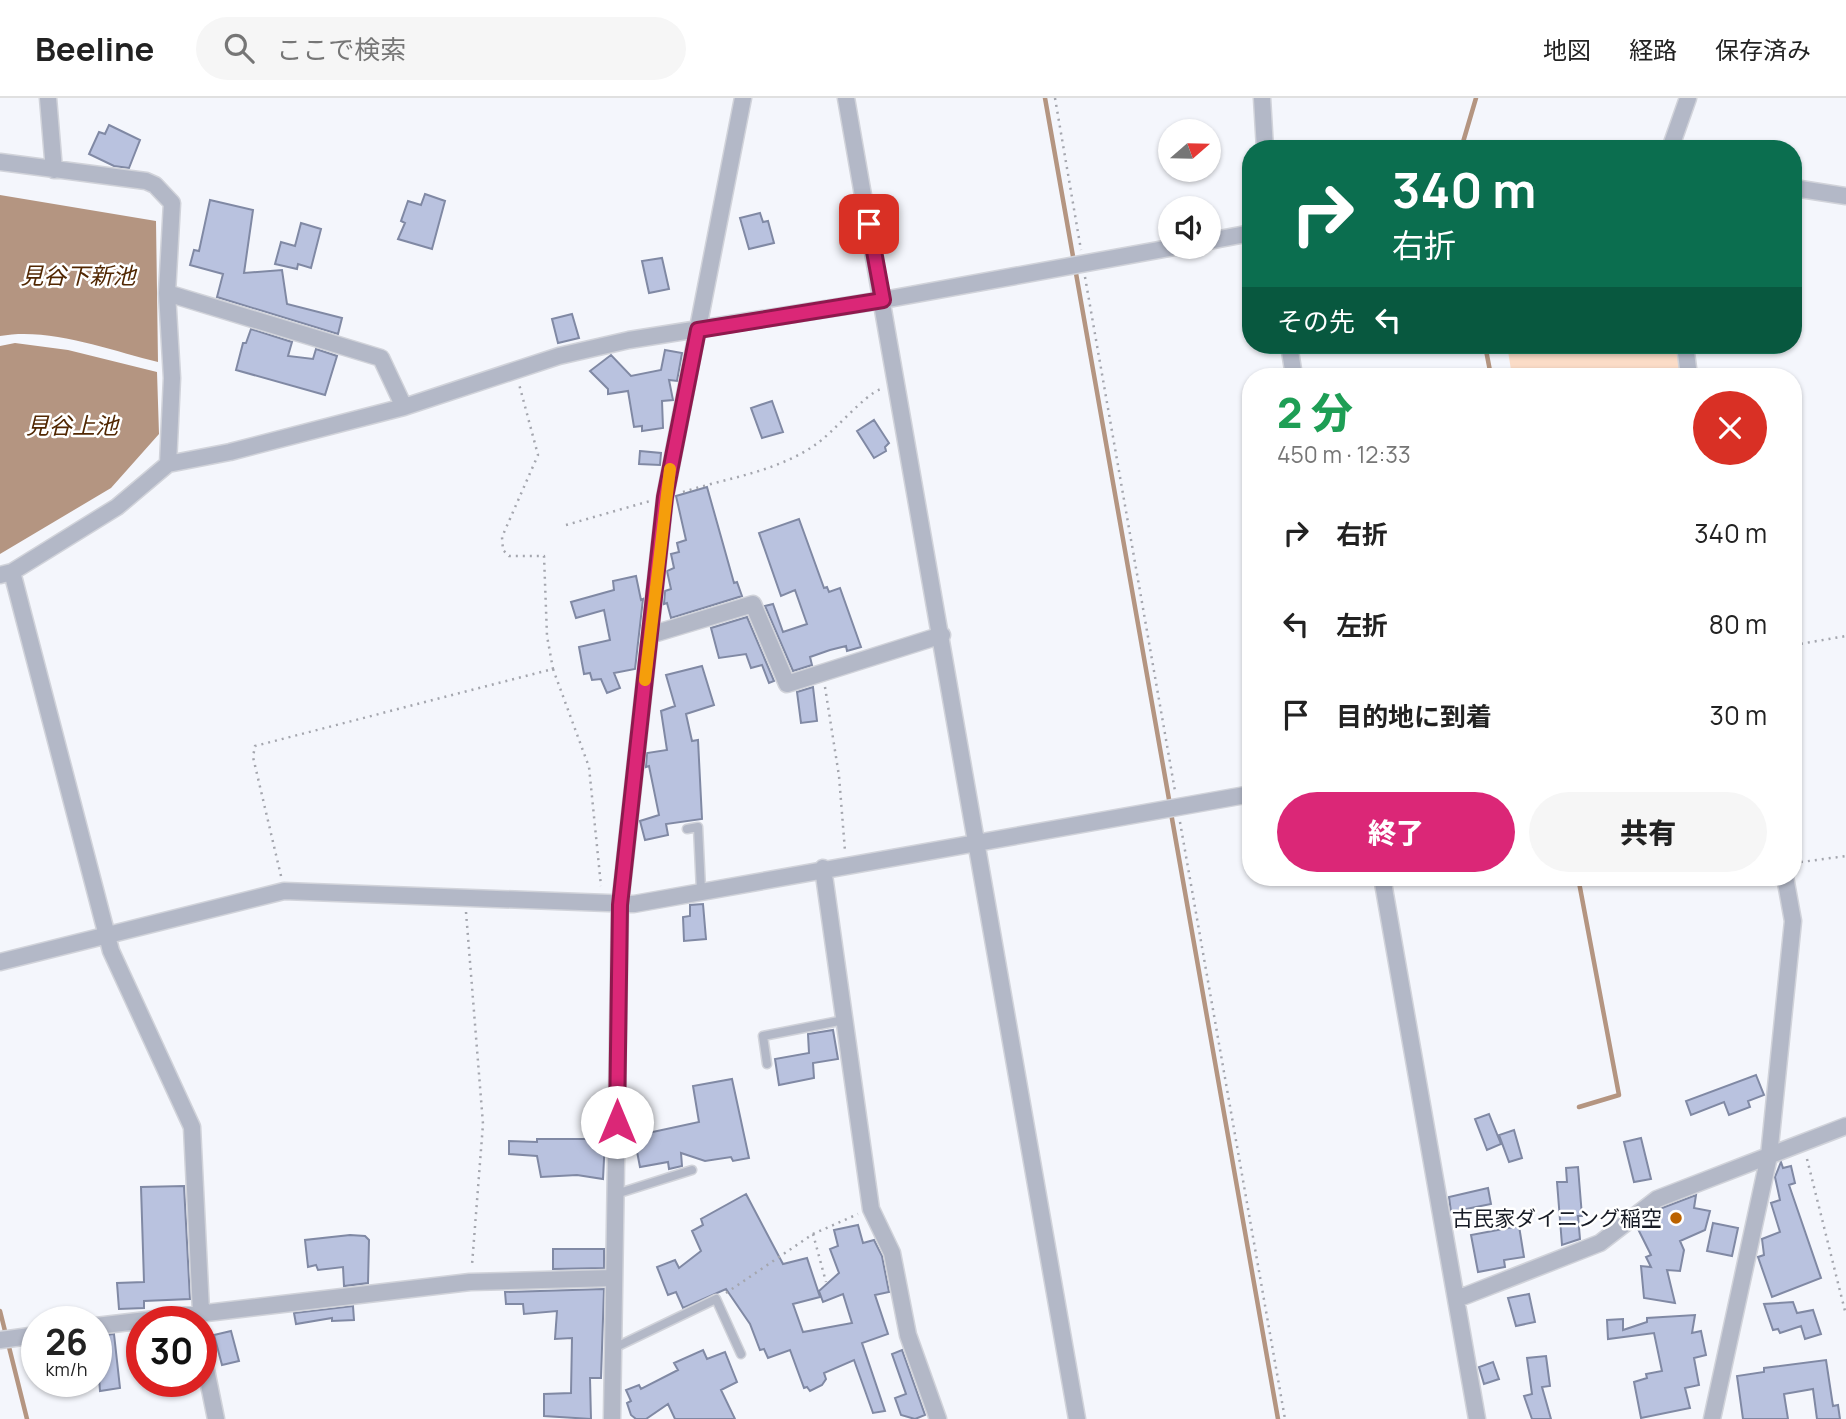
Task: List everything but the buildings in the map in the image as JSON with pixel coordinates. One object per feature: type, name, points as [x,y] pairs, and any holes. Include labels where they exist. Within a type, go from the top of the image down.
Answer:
[{"type":"street","points":[[48,98],[54,170]]},
{"type":"street","points":[[612,1419],[620,905],[665,497],[743,98]]},
{"type":"street","points":[[846,98],[883,300],[894,385],[942,635],[974,842],[1077,1419]]},
{"type":"street","points":[[1262,98],[1264,140]]},
{"type":"street","points":[[1673,140],[1688,98]]},
{"type":"street","points":[[0,162],[146,181],[172,203],[167,293],[172,379],[168,464]]},
{"type":"street","points":[[1802,189],[1846,196]]},
{"type":"street","points":[[1221,239],[1242,235]]},
{"type":"street","points":[[198,1306],[192,1126],[106,935],[6,573],[117,507],[168,464],[230,452],[404,407],[515,371],[629,340],[883,300],[1158,250]]},
{"type":"street","points":[[167,293],[381,358],[391,372],[404,407]]},
{"type":"street","points":[[650,635],[752,604],[787,684],[823,670],[942,635]]},
{"type":"street","points":[[0,962],[284,891],[620,905],[1242,795]]},
{"type":"street","points":[[823,868],[871,1209],[892,1253],[908,1335],[938,1419]]},
{"type":"street","points":[[1384,886],[1477,1419]]},
{"type":"street","points":[[1712,1419],[1769,1156],[1793,921],[1786,886]]},
{"type":"street","points":[[1457,1300],[1600,1244],[1657,1199],[1846,1126]]},
{"type":"street","points":[[217,1313],[470,1282],[613,1278]]},
{"type":"street","points":[[0,1340],[21,1337]]},
{"type":"street","points":[[212,1397],[216,1419]]},
{"type":"lane","points":[[687,829],[698,827],[701,890]]},
{"type":"lane","points":[[767,1064],[762,1036],[844,1020]]},
{"type":"lane","points":[[616,1194],[692,1170]]},
{"type":"lane","points":[[614,1348],[716,1299],[741,1354]]},
{"type":"path","points":[[1055,98],[1285,1419]]},
{"type":"path","points":[[515,371],[538,455],[502,537],[503,550],[509,556],[544,556],[547,636],[553,669],[589,767],[602,880],[600,904]]},
{"type":"path","points":[[566,525],[715,485],[793,457],[836,429],[875,391],[894,385]]},
{"type":"path","points":[[1802,644],[1846,636]]},
{"type":"path","points":[[284,891],[254,757],[255,746],[553,669]]},
{"type":"path","points":[[823,670],[839,776],[846,864]]},
{"type":"path","points":[[1802,862],[1846,856]]},
{"type":"path","points":[[464,900],[483,1124],[470,1282]]},
{"type":"path","points":[[1802,1142],[1846,1315]]},
{"type":"path","points":[[716,1299],[813,1234],[871,1209]]},
{"type":"path","points":[[813,1234],[827,1282]]},
{"type":"shaded area","points":[[1508,354],[1678,354],[1680,368],[1511,368]]},
{"type":"water","name":"見谷下新池","points":[[0,195],[156,221],[158,362],[59,337],[19,334],[0,336]]},
{"type":"water","name":"見谷上池","points":[[15,343],[68,350],[157,372],[159,434],[111,488],[0,554],[0,346]]},
{"type":"waterway","points":[[1045,98],[1170,805]]},
{"type":"waterway","points":[[1464,140],[1476,98]]},
{"type":"waterway","points":[[1487,354],[1489,368]]},
{"type":"waterway","points":[[1171,813],[1278,1419]]},
{"type":"waterway","points":[[1579,1107],[1619,1095],[1580,886]]},
{"type":"waterway","points":[[0,1311],[27,1419]]},
{"type":"slow traffic","points":[[645,680],[659,541],[670,469]]},
{"type":"place","name":"古民家ダイニング稲空","points":[[1676,1218]]},
{"type":"route","points":[[617,1122],[620,905],[659,541],[676,433],[698,330],[883,300],[869,224]]}]
